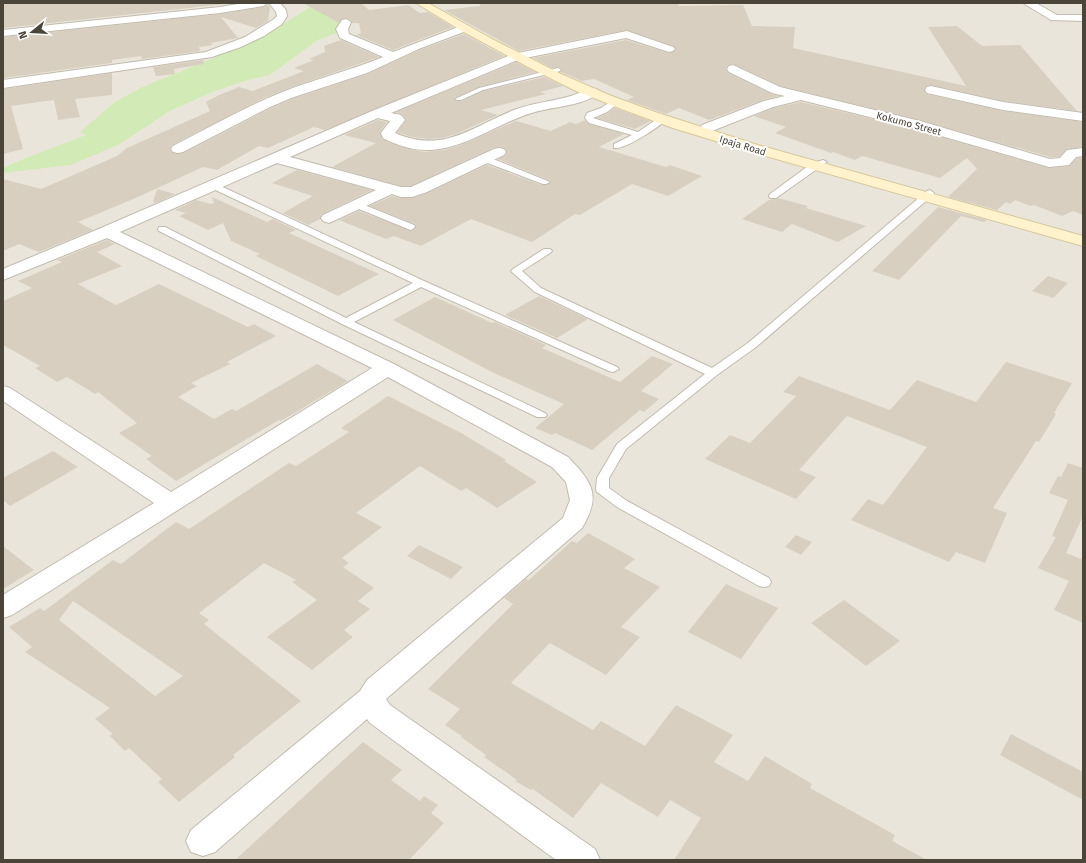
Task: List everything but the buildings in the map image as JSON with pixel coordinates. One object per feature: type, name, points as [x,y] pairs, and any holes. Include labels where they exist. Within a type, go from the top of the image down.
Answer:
[{"type":"main road","name":"Ipaja Road","points":[[421,3],[465,28],[553,71],[592,92],[616,102],[707,128],[819,164]]},
{"type":"main road","name":"Ipaja Road","points":[[432,3],[521,55]]},
{"type":"main road","name":"Ipaja Road","points":[[553,71],[612,95],[663,119],[1083,241]]},
{"type":"main road","name":"Ipaja Road","points":[[927,195],[1083,235]]},
{"type":"street","points":[[3,33],[135,20],[220,10],[263,3]]},
{"type":"street","points":[[3,84],[208,55],[227,49],[259,33],[279,20],[282,15],[281,9],[274,3]]},
{"type":"street","points":[[1028,3],[1056,18],[1083,18]]},
{"type":"street","points":[[130,8],[135,20]]},
{"type":"street","points":[[346,22],[342,29],[344,36],[392,56]]},
{"type":"street","points":[[178,149],[263,105],[286,95],[363,70],[392,56],[465,28]]},
{"type":"street","points":[[3,275],[107,232],[377,114],[521,55],[627,34],[669,50]]},
{"type":"street","name":"Kokumo Street","points":[[733,69],[776,90],[914,124],[1049,163],[1064,162],[1072,153],[1083,152]]},
{"type":"street","points":[[931,90],[1004,106],[1083,117]]},
{"type":"street","points":[[377,114],[396,118],[398,120],[388,135],[421,146],[430,146],[445,144],[522,112],[542,106],[572,101],[582,98],[592,92]]},
{"type":"street","points":[[707,128],[769,104],[801,96]]},
{"type":"street","points":[[275,158],[388,190],[412,192],[422,189],[500,152]]},
{"type":"street","points":[[329,218],[388,190]]},
{"type":"street","points":[[107,232],[387,368],[560,462],[577,480],[582,500],[573,522],[377,688],[370,699],[203,841]]},
{"type":"street","points":[[3,608],[387,368]]},
{"type":"street","points":[[3,392],[171,503]]},
{"type":"street","points":[[370,699],[380,714],[583,860]]},
{"type":"lane","points":[[459,99],[481,89],[553,71]]},
{"type":"lane","points":[[616,102],[604,110],[590,115],[589,118],[639,135]]},
{"type":"lane","points":[[617,146],[639,135],[663,119]]},
{"type":"lane","points":[[485,159],[546,182]]},
{"type":"lane","points":[[773,196],[819,164]]},
{"type":"lane","points":[[212,185],[421,283],[613,369]]},
{"type":"lane","points":[[764,582],[622,504],[602,489],[603,478],[621,447],[713,373],[752,345],[927,195]]},
{"type":"lane","points":[[357,205],[411,227]]},
{"type":"lane","points":[[162,229],[346,322],[541,415]]},
{"type":"lane","points":[[547,251],[516,271],[538,290],[713,373]]},
{"type":"lane","points":[[346,322],[421,283]]},
{"type":"shaded area","points":[[3,3],[312,3],[308,8],[262,38],[142,87],[116,101],[81,132],[87,135],[3,168]]},
{"type":"shaded area","points":[[349,3],[1083,3],[1083,860],[3,860],[3,173],[120,144],[170,111],[213,92],[245,81],[270,75],[318,40],[344,31]]},
{"type":"green space","points":[[312,3],[359,10],[344,31],[318,40],[270,75],[245,81],[213,92],[170,111],[120,144],[71,165],[3,173],[3,168],[86,135],[80,132],[116,101],[142,87],[262,38],[308,8]]}]
